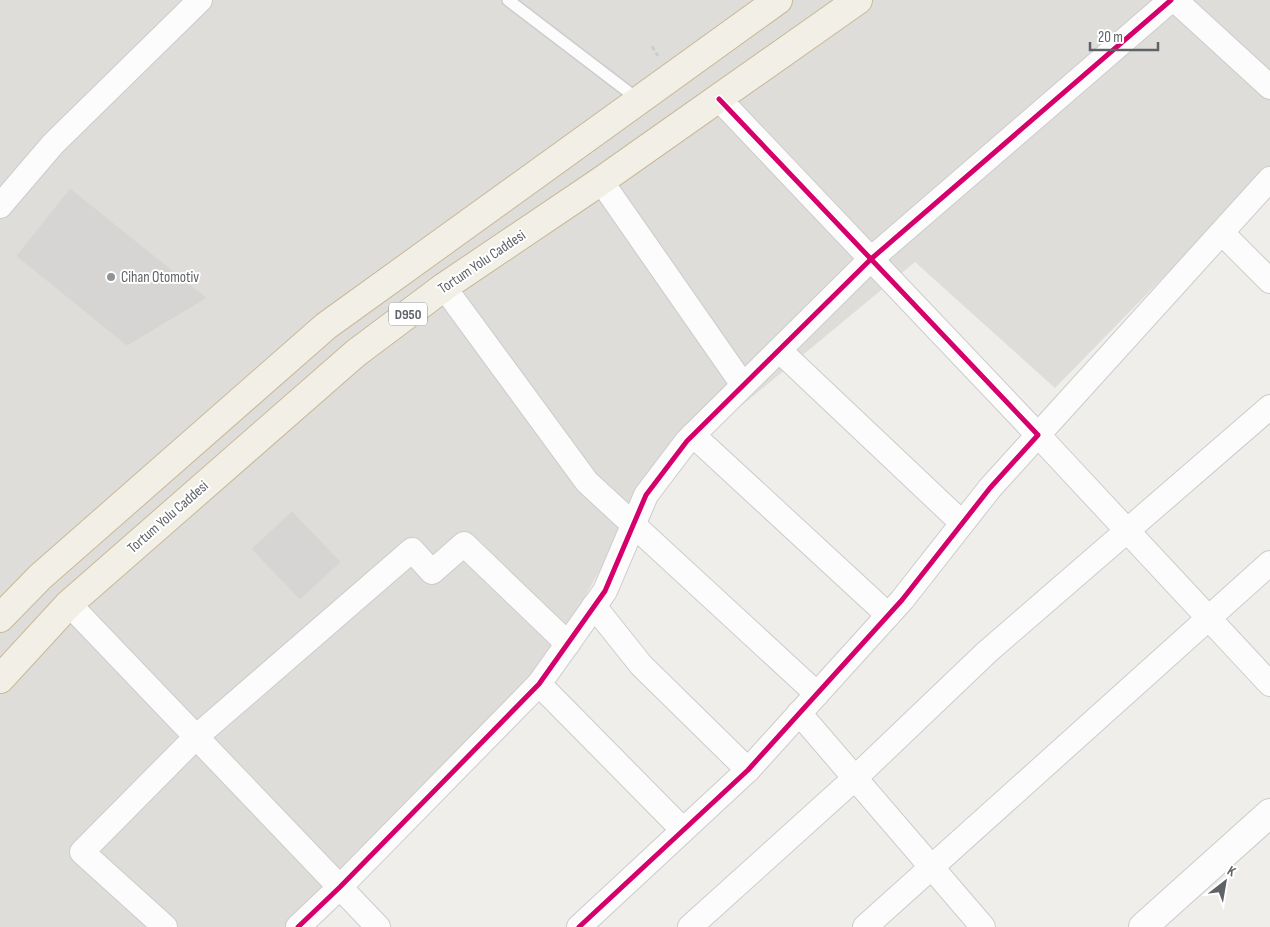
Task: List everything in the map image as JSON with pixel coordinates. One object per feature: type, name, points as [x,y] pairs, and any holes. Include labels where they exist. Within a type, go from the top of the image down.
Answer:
[{"type":"highway","name":"D950","points":[[9,604],[326,326],[778,0]]},
{"type":"highway","name":"Tortum Yolu Caddesi","points":[[0,679],[69,604],[356,353],[444,287],[601,181],[858,0]]},
{"type":"street","points":[[0,206],[53,144],[200,0]]},
{"type":"street","points":[[298,927],[340,887],[539,684],[605,591],[646,495],[687,441],[871,260],[1171,0]]},
{"type":"street","points":[[1175,0],[1270,87]]},
{"type":"street","points":[[719,99],[1038,435],[1270,684]]},
{"type":"street","points":[[579,927],[748,770],[888,615],[990,488],[1270,179]]},
{"type":"street","points":[[601,181],[744,385]]},
{"type":"street","points":[[1222,232],[1270,281]]},
{"type":"street","points":[[444,287],[587,482],[817,694]]},
{"type":"street","points":[[779,350],[962,523]]},
{"type":"street","points":[[690,927],[854,779],[987,652],[1270,407]]},
{"type":"street","points":[[693,435],[888,615]]},
{"type":"street","points":[[165,927],[82,852],[196,737],[412,550],[432,572],[464,544],[568,644]]},
{"type":"street","points":[[865,927],[1210,619],[1270,563]]},
{"type":"street","points":[[69,604],[378,927]]},
{"type":"street","points":[[594,606],[641,665],[748,770]]},
{"type":"street","points":[[539,684],[683,830]]},
{"type":"street","points":[[799,714],[983,927]]},
{"type":"street","points":[[1143,927],[1270,813]]},
{"type":"lane","points":[[508,0],[638,100]]},
{"type":"shaded area","points":[[0,0],[1270,0],[1270,168],[1055,388],[915,262],[648,483],[555,651],[286,927],[0,927]]},
{"type":"building","name":"Cihan Otomotiv","points":[[70,188],[207,298],[127,346],[16,256]]},
{"type":"building","points":[[292,511],[341,562],[300,600],[251,549]]},
{"type":"cycle path","points":[[298,927],[340,887],[539,684],[605,591],[646,495],[687,441],[871,259],[1171,0]]},
{"type":"cycle path","points":[[579,927],[748,770],[902,600],[990,488],[1038,435],[719,99]]},
{"type":"place","name":"Cihan Otomotiv","points":[[111,277]]}]
